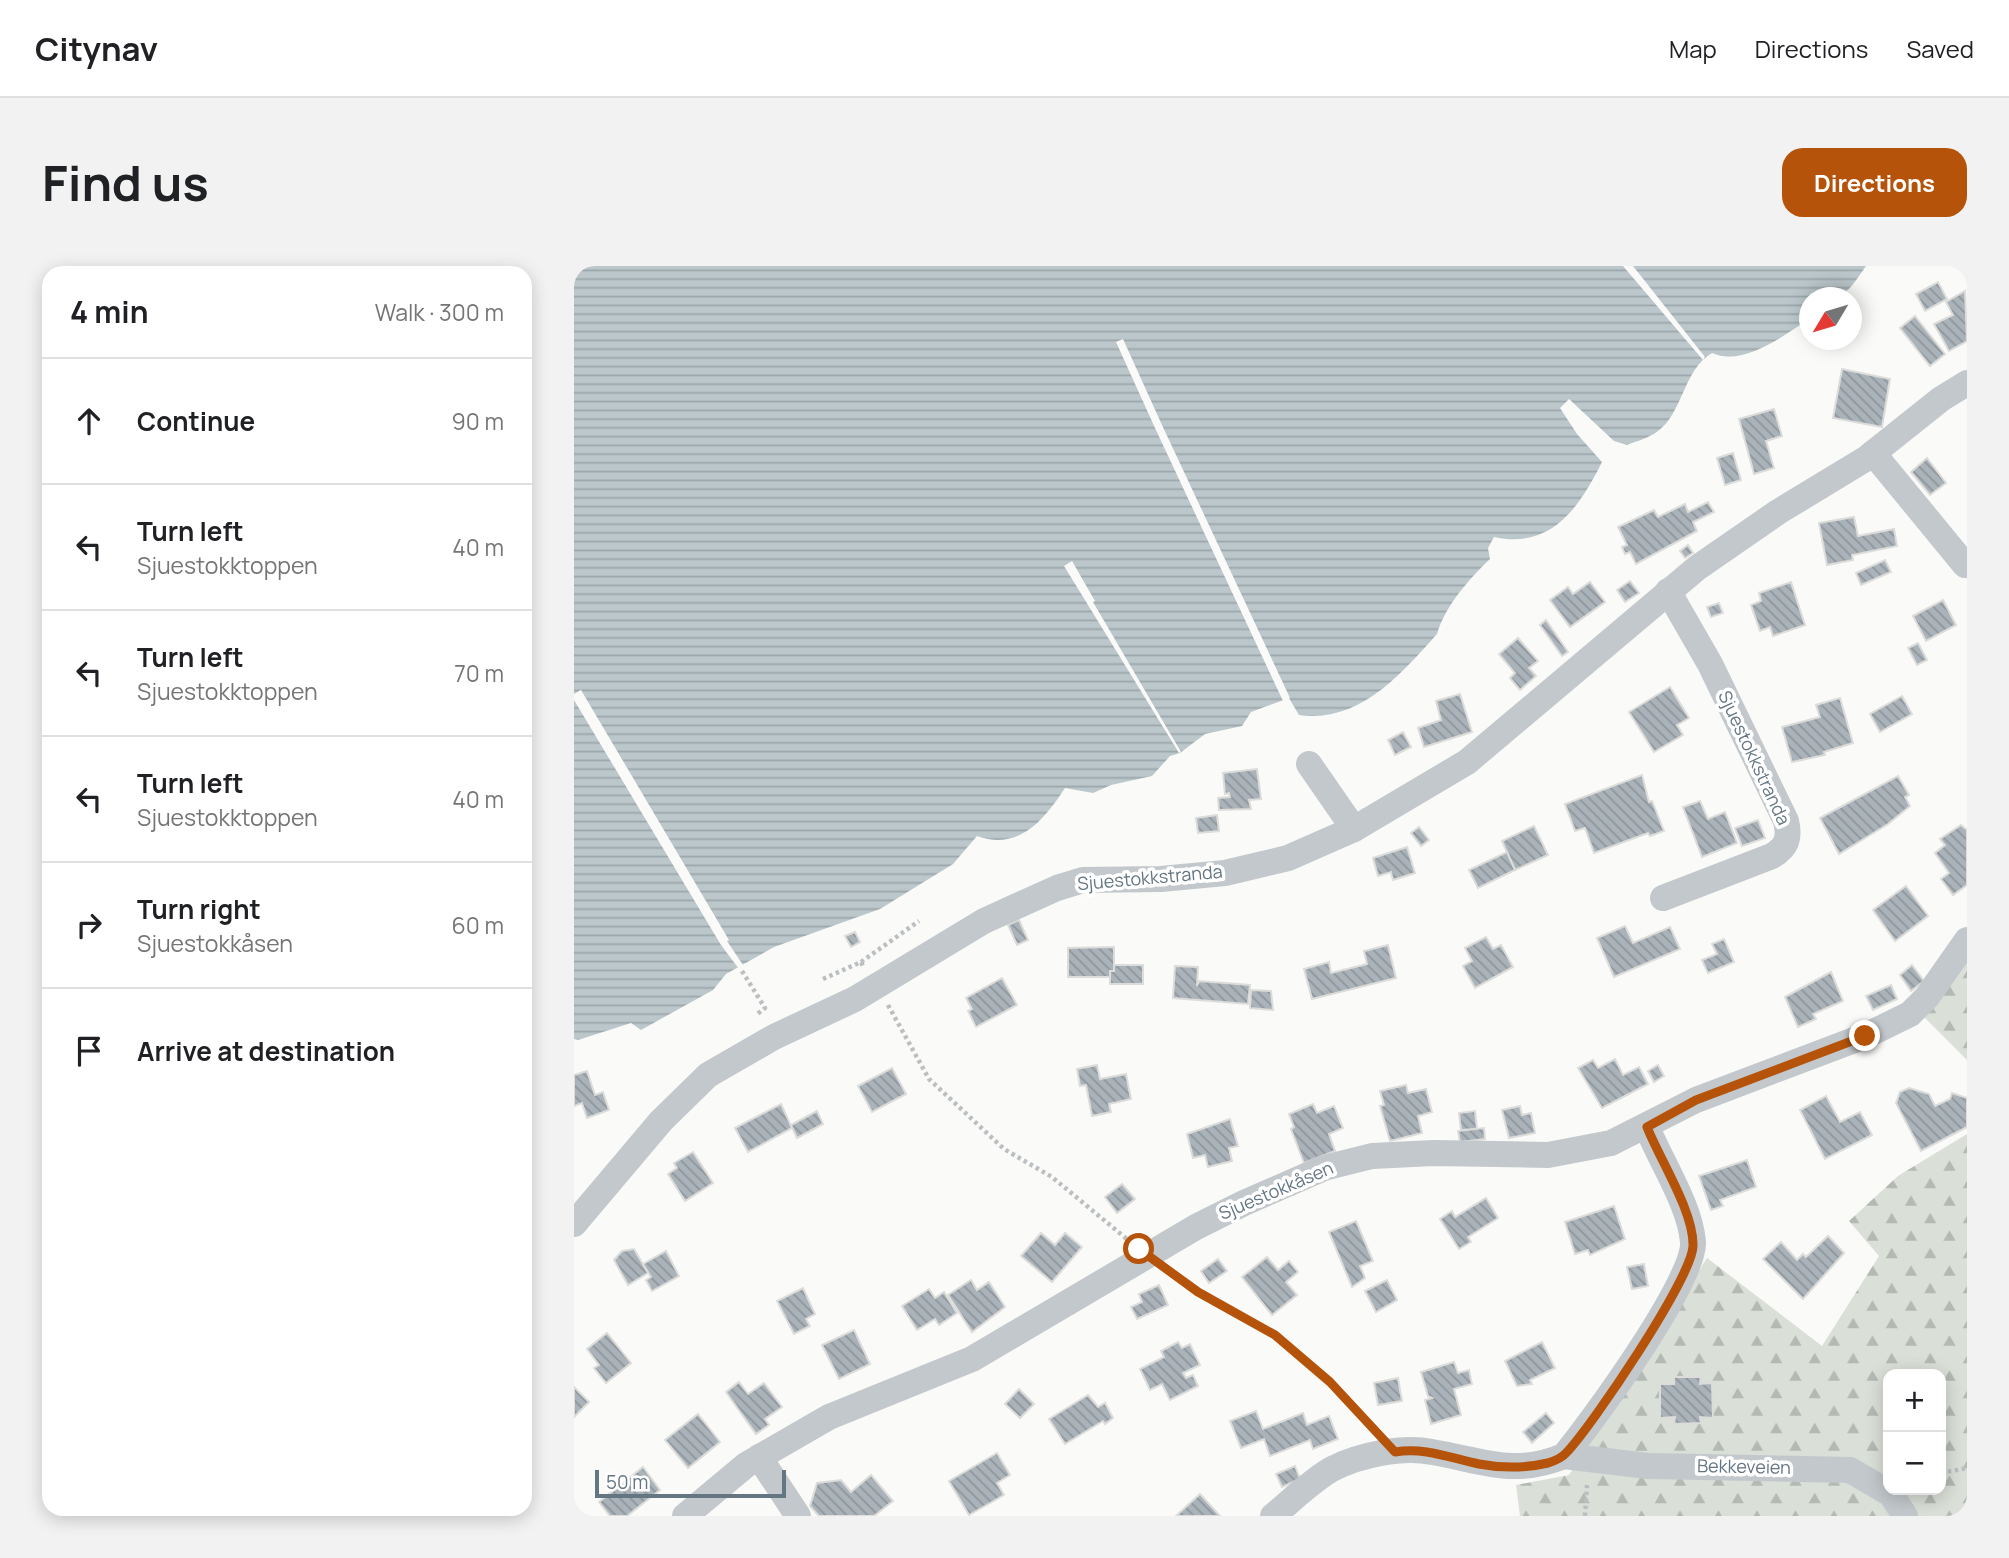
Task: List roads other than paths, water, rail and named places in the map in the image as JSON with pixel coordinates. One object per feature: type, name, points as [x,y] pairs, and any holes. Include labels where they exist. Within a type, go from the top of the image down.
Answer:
[{"type":"street","name":"Sjuestokkstranda","points":[[574,1224],[661,1121],[708,1075],[774,1037],[855,999],[984,920],[1057,888],[1083,880],[1161,879],[1225,873],[1288,858],[1354,829],[1486,748],[1668,591],[1769,518],[1874,453],[1941,399],[1967,383]]},
{"type":"street","points":[[1874,453],[1965,565]]},
{"type":"street","name":"Sjuestokkstranda","points":[[1663,898],[1772,856],[1783,849],[1789,836],[1786,821],[1710,664],[1668,591]]},
{"type":"street","points":[[1309,764],[1354,829]]},
{"type":"street","name":"Sjuestokkåsen","points":[[685,1516],[726,1480],[759,1457],[829,1417],[972,1359],[1196,1227],[1324,1168],[1347,1161],[1396,1154],[1548,1155],[1612,1143],[1696,1100],[1865,1036],[1910,1014],[1927,997],[1967,940]]},
{"type":"street","points":[[1576,1458],[1681,1282],[1690,1261],[1693,1240],[1685,1208],[1647,1127]]},
{"type":"street","name":"Bekkeveien","points":[[1273,1516],[1332,1469],[1395,1452],[1432,1451],[1481,1465],[1505,1466],[1576,1458],[1648,1466],[1850,1470],[1891,1494],[1905,1516]]},
{"type":"street","points":[[759,1457],[798,1516]]}]
